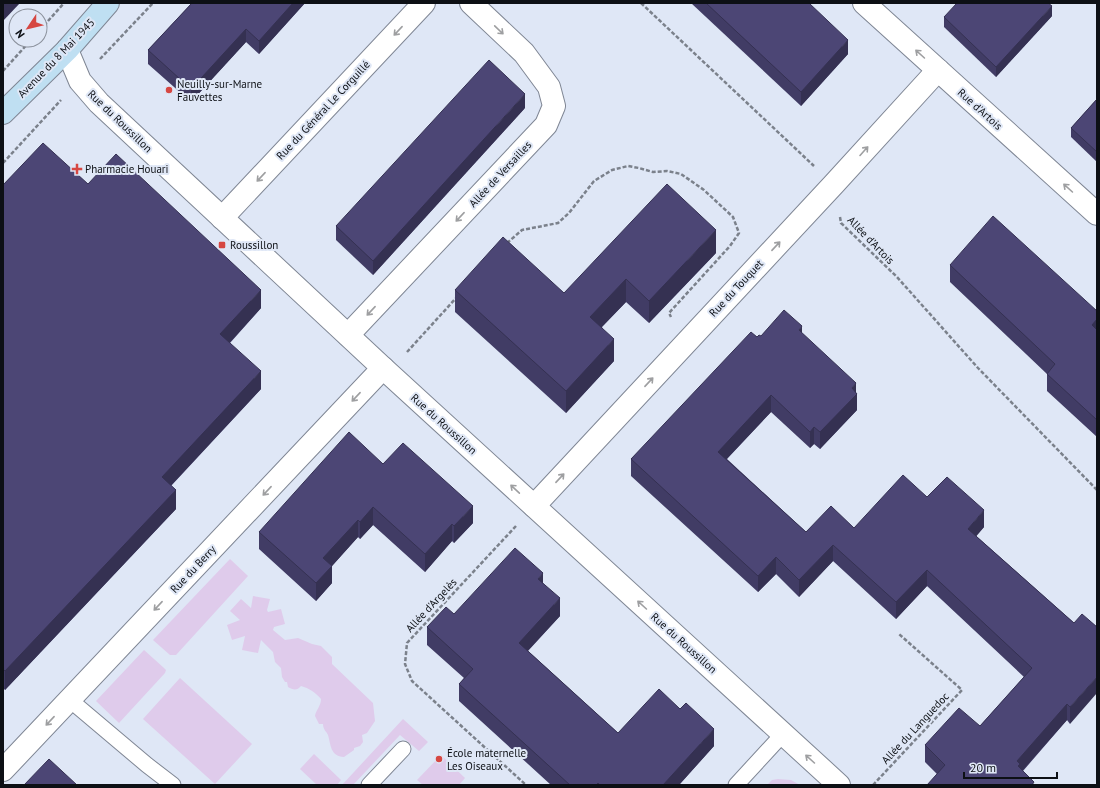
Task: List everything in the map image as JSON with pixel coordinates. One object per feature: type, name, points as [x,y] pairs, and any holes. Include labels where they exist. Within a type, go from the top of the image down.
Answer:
[{"type":"street","name":"Avenue du 8 Mai 1945","points":[[3,113],[66,50],[108,3]]},
{"type":"street","name":"Rue du Général Le Corguillé","points":[[222,218],[424,3]]},
{"type":"street","name":"Allée de Versailles","points":[[348,335],[546,125],[554,106],[549,88],[524,53],[471,3]]},
{"type":"street","name":"Rue d'Artois","points":[[864,3],[1097,214]]},
{"type":"street","name":"Rue du Roussillon","points":[[66,50],[80,80],[99,103],[383,368],[839,785]]},
{"type":"street","name":"Rue du Touquet","points":[[534,506],[938,70]]},
{"type":"street","name":"Rue du Berry","points":[[3,770],[383,368]]},
{"type":"lane","points":[[70,700],[173,785]]},
{"type":"lane","points":[[736,785],[783,734]]},
{"type":"lane","points":[[369,785],[403,749]]},
{"type":"path","points":[[48,21],[64,3]]},
{"type":"path","points":[[641,3],[834,184]]},
{"type":"path","points":[[3,71],[24,48]]},
{"type":"path","points":[[504,247],[522,230],[558,223],[569,213],[594,180],[612,170],[628,166],[653,172],[667,170],[681,174],[704,190],[733,216],[739,233],[730,246],[668,313],[687,341]]},
{"type":"path","name":"Allée d'Artois","points":[[834,184],[841,223],[897,277],[978,368],[1097,490]]},
{"type":"path","points":[[383,368],[406,353],[460,294]]},
{"type":"path","name":"Allée d'Argelès","points":[[526,785],[412,681],[405,664],[407,643],[534,506]]},
{"type":"path","name":"Allée du Languedoc","points":[[873,785],[962,690],[899,634]]},
{"type":"shaded area","points":[[230,559],[248,576],[176,655],[170,655],[153,640]]},
{"type":"shaded area","points":[[253,596],[270,599],[267,610],[268,612],[281,609],[285,624],[274,627],[273,630],[285,640],[298,638],[321,646],[332,657],[332,664],[373,703],[375,721],[367,733],[362,735],[363,742],[360,746],[354,748],[354,750],[344,757],[336,755],[332,749],[323,724],[319,724],[315,716],[321,699],[312,691],[304,687],[301,686],[295,690],[288,687],[287,682],[285,682],[282,677],[281,668],[275,662],[273,652],[261,640],[258,653],[242,650],[245,636],[232,640],[227,625],[240,620],[230,611],[241,599],[251,608]]},
{"type":"shaded area","points":[[144,650],[166,670],[165,673],[119,723],[96,701]]},
{"type":"shaded area","points":[[180,678],[252,744],[215,784],[143,719]]},
{"type":"shaded area","points":[[403,719],[428,742],[419,751],[400,735],[353,785],[342,785]]},
{"type":"shaded area","points":[[314,754],[341,780],[337,785],[317,785],[300,769]]},
{"type":"shaded area","points":[[441,755],[465,778],[459,785],[423,785],[417,780]]},
{"type":"shaded area","points":[[772,780],[791,780],[800,785],[767,785]]},
{"type":"building","points":[[192,3],[293,3],[259,41],[246,29],[191,89],[148,50]]},
{"type":"building","points":[[706,3],[809,3],[848,40],[801,92]]},
{"type":"building","points":[[957,3],[1048,3],[1052,6],[996,67],[944,17]]},
{"type":"building","points":[[489,60],[525,94],[373,261],[336,226]]},
{"type":"building","points":[[1097,99],[1097,152],[1071,128]]},
{"type":"building","points":[[43,143],[88,184],[116,154],[261,290],[220,334],[261,371],[162,477],[176,490],[5,671],[3,669],[3,185]]},
{"type":"building","points":[[667,184],[716,230],[649,301],[626,279],[590,317],[614,339],[566,391],[455,290],[503,237],[564,293]]},
{"type":"building","points":[[993,216],[1097,311],[1097,319],[1092,325],[1097,330],[1097,420],[1047,374],[1055,364],[950,265]]},
{"type":"building","points":[[784,310],[802,326],[799,330],[856,383],[852,388],[857,394],[820,432],[814,427],[810,432],[771,395],[718,452],[806,532],[831,506],[854,528],[903,475],[927,497],[947,477],[984,510],[968,529],[1074,623],[1082,614],[1097,627],[1097,677],[1070,707],[1067,704],[1017,761],[1020,764],[1018,766],[1034,782],[1032,785],[927,785],[945,765],[925,745],[959,708],[980,726],[1032,668],[927,570],[896,602],[833,545],[799,580],[776,557],[758,576],[631,459],[751,332],[757,337],[759,335],[761,336]]},
{"type":"building","points":[[349,432],[383,464],[403,443],[473,506],[454,526],[452,524],[425,554],[373,507],[360,522],[358,520],[323,558],[332,566],[316,583],[259,532]]},
{"type":"building","points":[[515,548],[543,573],[538,579],[560,598],[519,643],[618,733],[659,689],[680,709],[686,703],[714,729],[663,785],[600,785],[598,783],[596,785],[570,785],[459,684],[473,669],[427,627],[446,607],[454,614]]},
{"type":"building","points":[[49,759],[77,785],[24,785]]},
{"type":"place","name":"Neuilly-sur-Marne Fauvettes","points":[[169,90]]},
{"type":"place","name":"Pharmacie Houari","points":[[77,169]]},
{"type":"place","name":"Roussillon","points":[[222,245]]},
{"type":"place","name":"École maternelle Les Oiseaux","points":[[439,759]]}]
